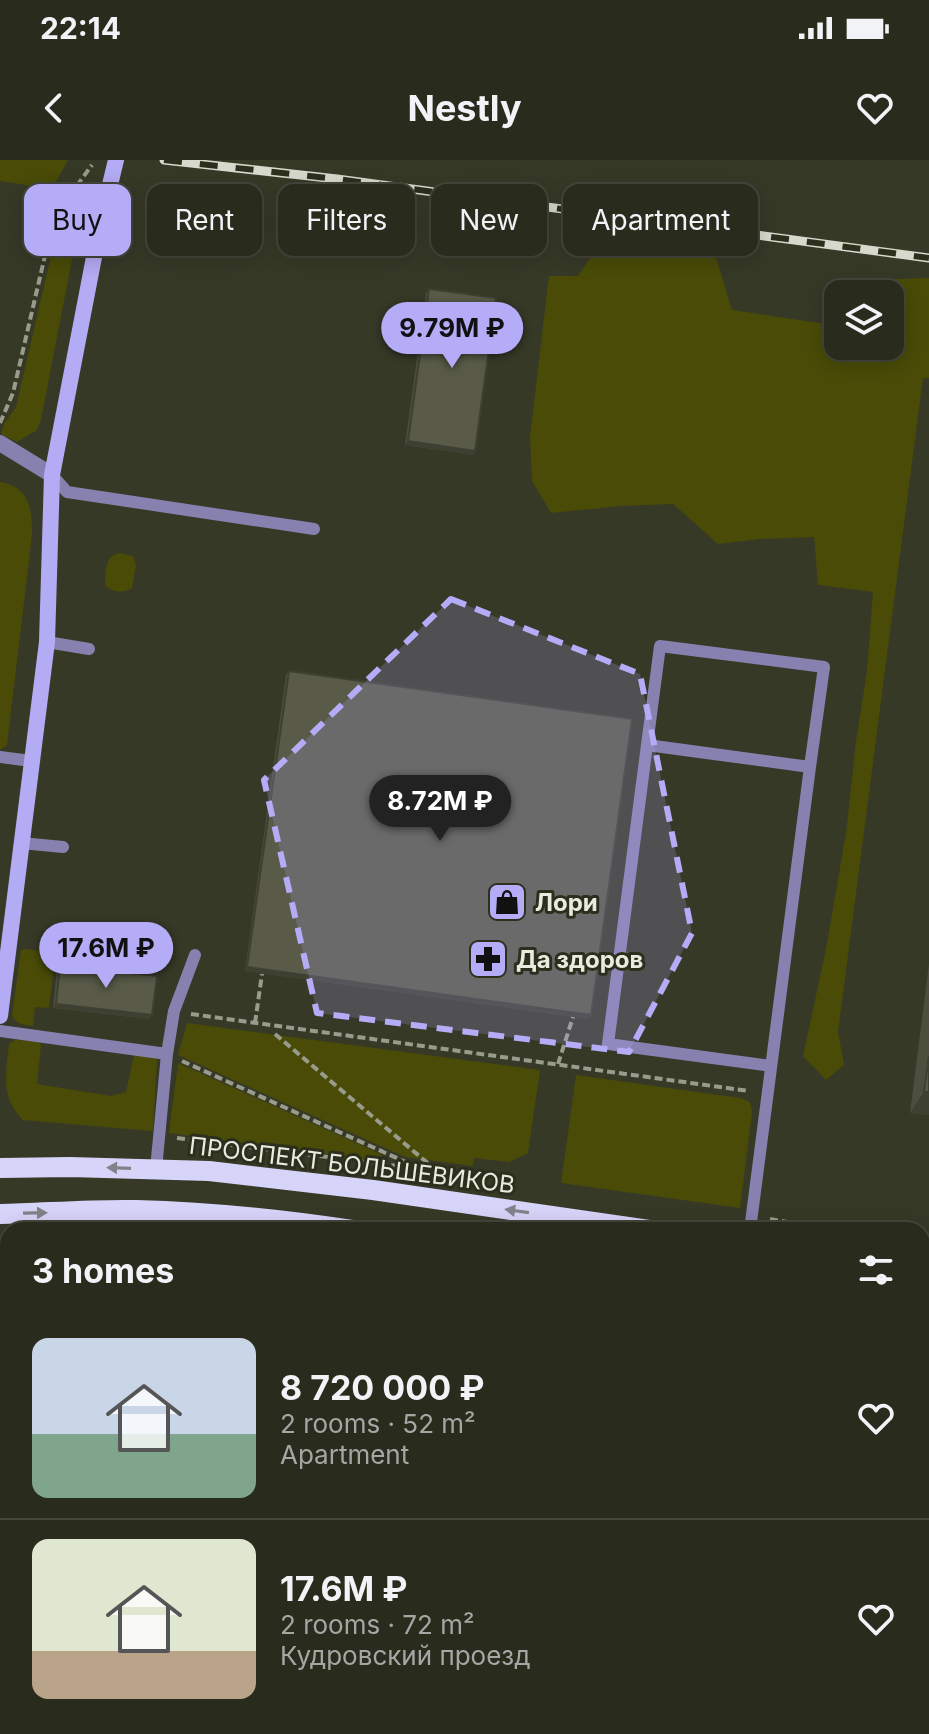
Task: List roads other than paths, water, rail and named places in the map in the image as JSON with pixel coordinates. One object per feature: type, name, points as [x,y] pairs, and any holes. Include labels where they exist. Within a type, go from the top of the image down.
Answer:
[{"type":"main road","name":"ПРОСПЕКТ БОЛЬШЕВИКОВ","points":[[0,1168],[209,1171],[315,1182],[593,1222]]},
{"type":"main road","points":[[0,1214],[133,1210],[298,1222]]},
{"type":"street","points":[[0,1016],[47,642],[52,475],[100,226],[116,160]]},
{"type":"street","points":[[0,443],[52,475]]},
{"type":"street","points":[[70,1213],[91,1222]]},
{"type":"lane","points":[[52,475],[67,492],[314,529]]},
{"type":"lane","points":[[47,642],[89,649]]},
{"type":"lane","points":[[751,1222],[824,667],[660,646],[608,1044],[771,1066]]},
{"type":"lane","points":[[647,745],[810,767]]},
{"type":"lane","points":[[0,757],[31,761]]},
{"type":"lane","points":[[21,843],[63,847]]},
{"type":"lane","points":[[156,1169],[174,1011],[195,955]]},
{"type":"lane","points":[[0,1031],[167,1054]]},
{"type":"railway","points":[[164,160],[337,179],[929,258]]},
{"type":"place","name":"Лори","points":[[507,902]]},
{"type":"place","name":"Да здоров","points":[[488,959]]}]
